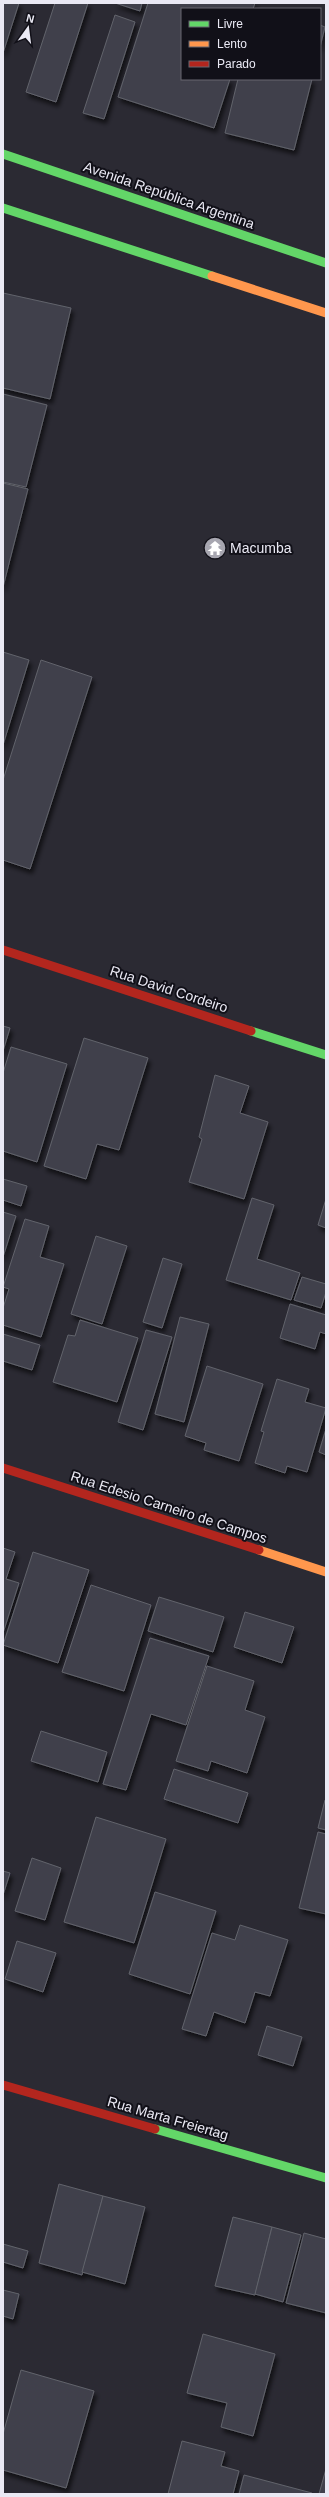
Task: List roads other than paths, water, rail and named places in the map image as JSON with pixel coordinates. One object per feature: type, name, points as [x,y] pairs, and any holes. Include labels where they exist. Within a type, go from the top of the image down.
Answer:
[{"type":"street","name":"Avenida República Argentina","points":[[3,154],[326,263]]},
{"type":"street","points":[[3,208],[326,313]]},
{"type":"street","name":"Rua David Cordeiro","points":[[3,950],[326,1055]]},
{"type":"street","name":"Rua Edesio Carneiro de Campos","points":[[3,1468],[326,1572]]},
{"type":"street","name":"Rua Marta Freiertag","points":[[3,2085],[326,2178]]},
{"type":"place","name":"Macumba","points":[[215,548]]}]
